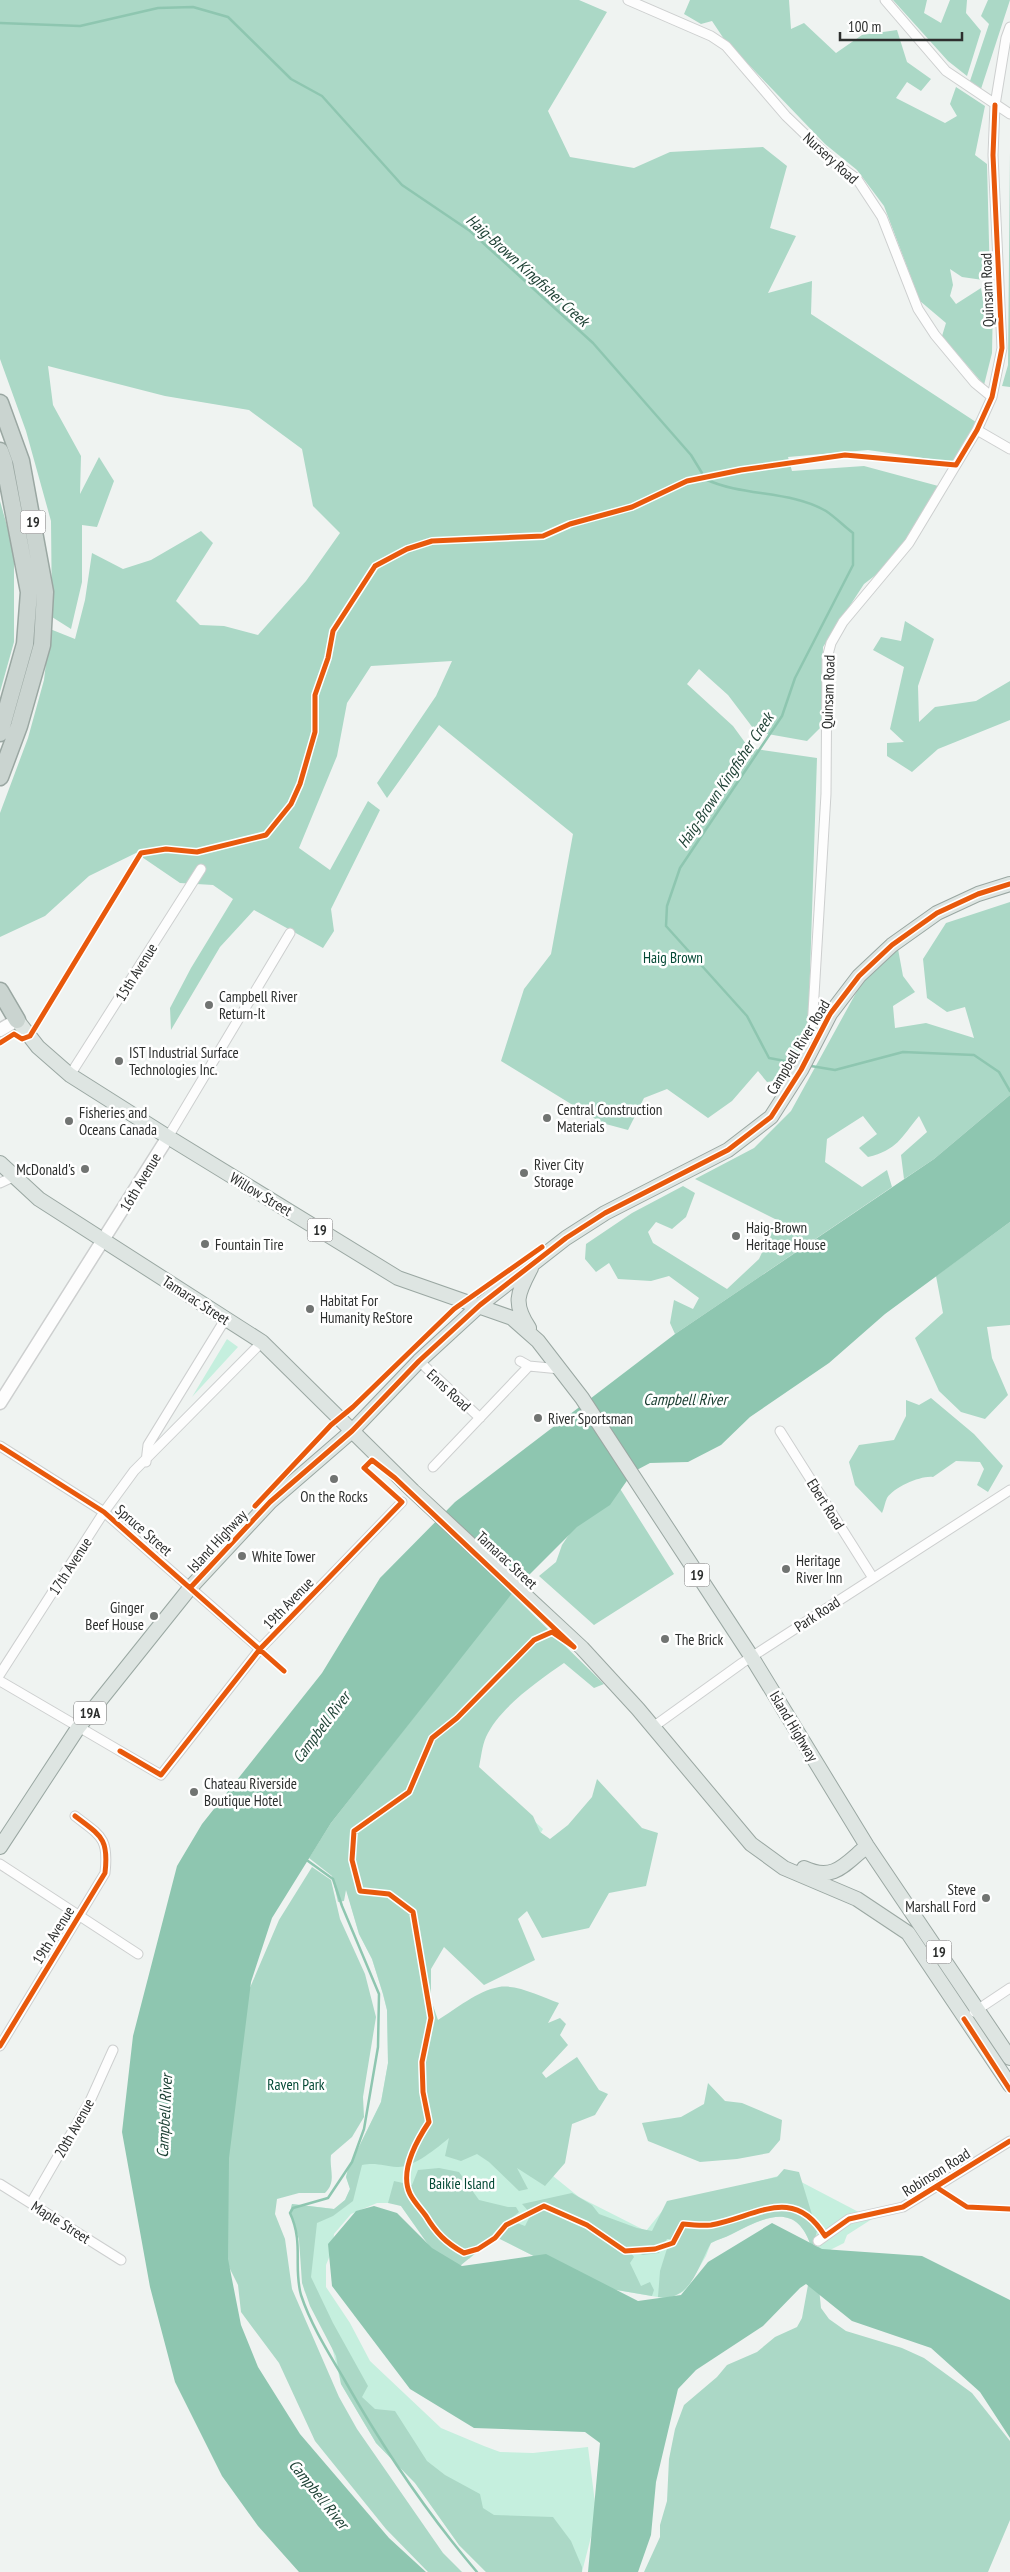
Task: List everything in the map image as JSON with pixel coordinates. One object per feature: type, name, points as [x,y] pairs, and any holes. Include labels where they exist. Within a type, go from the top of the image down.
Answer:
[{"type":"highway","name":"19","points":[[0,402],[20,461],[46,592],[42,645],[19,726],[0,777]]},
{"type":"highway","name":"19","points":[[0,451],[4,462],[29,592],[25,644],[0,733]]},
{"type":"highway","name":"19","points":[[0,991],[17,1020]]},
{"type":"main road","name":"Campbell River Road","points":[[480,1306],[566,1238],[605,1213],[728,1150],[771,1117],[801,1070],[836,1006],[859,976],[892,945],[937,913],[978,894],[1010,884]]},
{"type":"main road","name":"Willow Street","points":[[17,1020],[38,1047],[70,1075],[398,1278],[512,1318],[538,1341],[579,1394]]},
{"type":"main road","name":"Tamarac Street","points":[[0,1163],[39,1199],[262,1342],[352,1431],[582,1648],[653,1727],[751,1844]]},
{"type":"main road","points":[[532,1264],[518,1294],[520,1314],[538,1341]]},
{"type":"main road","name":"Island Highway","points":[[0,1847],[78,1728],[190,1588],[270,1502],[352,1431],[418,1361],[480,1306]]},
{"type":"main road","name":"Island Highway","points":[[579,1394],[751,1656],[867,1846],[1010,2058]]},
{"type":"main road","points":[[751,1844],[818,1874],[835,1873],[867,1846]]},
{"type":"main road","name":"19","points":[[751,1844],[784,1868],[856,1900],[908,1933],[1010,2085]]},
{"type":"street","name":"Nursery Road","points":[[628,0],[711,36],[726,46],[786,116],[835,163],[857,179],[882,217],[918,309],[935,335],[975,384],[992,397]]},
{"type":"street","points":[[885,0],[946,71],[1010,114]]},
{"type":"street","name":"Quinsam Road","points":[[811,1050],[826,794],[827,658],[831,643],[843,622],[909,543],[977,430],[992,397],[1002,348],[994,155],[995,105],[1006,38],[1010,27]]},
{"type":"street","points":[[977,430],[1010,449]]},
{"type":"street","name":"15th Avenue","points":[[70,1075],[202,868]]},
{"type":"street","name":"16th Avenue","points":[[0,1403],[168,1137],[290,933]]},
{"type":"street","points":[[0,1030],[17,1020]]},
{"type":"street","points":[[0,1182],[13,1176]]},
{"type":"street","points":[[146,1462],[148,1445],[226,1318]]},
{"type":"street","name":"17th Avenue","points":[[0,1674],[104,1512],[134,1472],[146,1462],[262,1342]]},
{"type":"street","name":"Enns Road","points":[[418,1361],[480,1418]]},
{"type":"street","points":[[520,1361],[529,1366],[560,1369]]},
{"type":"street","points":[[433,1468],[529,1366]]},
{"type":"street","name":"Ebert Road","points":[[780,1431],[873,1578]]},
{"type":"street","name":"Spruce Street","points":[[0,1446],[104,1512],[260,1649]]},
{"type":"street","name":"Park Road","points":[[653,1727],[751,1656],[1010,1490]]},
{"type":"street","name":"19th Avenue","points":[[78,1728],[161,1775],[260,1649],[402,1502]]},
{"type":"street","points":[[0,1681],[78,1728]]},
{"type":"street","name":"19th Avenue","points":[[0,2046],[105,1873],[107,1854],[101,1836],[75,1816]]},
{"type":"street","points":[[0,1864],[138,1954]]},
{"type":"street","points":[[966,2017],[1010,1988]]},
{"type":"street","name":"20th Avenue","points":[[31,2203],[90,2101],[113,2050]]},
{"type":"street","name":"Robinson Road","points":[[818,2241],[849,2219],[903,2207],[1010,2141]]},
{"type":"street","name":"Maple Street","points":[[0,2184],[122,2260]]},
{"type":"green space","name":"Haig Brown","points":[[0,0],[579,0],[607,12],[548,111],[570,157],[634,168],[670,152],[763,147],[787,166],[770,228],[796,236],[768,293],[812,281],[811,314],[982,426],[958,463],[868,450],[788,457],[792,471],[864,466],[942,487],[907,551],[864,584],[823,647],[821,727],[807,741],[756,732],[728,695],[699,669],[687,684],[733,726],[749,748],[817,758],[808,1036],[786,1079],[767,1082],[758,1071],[732,1101],[708,1118],[667,1089],[644,1098],[628,1130],[602,1123],[501,1061],[524,989],[551,954],[573,834],[439,725],[387,798],[377,783],[436,696],[452,661],[371,666],[347,703],[337,756],[299,848],[330,870],[368,801],[380,810],[331,909],[334,931],[323,948],[254,910],[220,947],[171,1030],[170,1008],[191,968],[233,899],[213,885],[180,883],[136,853],[89,876],[45,916],[0,937],[0,813],[28,738],[44,680],[50,629],[75,639],[85,600],[92,553],[123,569],[151,560],[201,531],[213,543],[176,601],[200,625],[224,626],[258,635],[306,581],[340,533],[313,506],[302,449],[249,410],[165,396],[48,366],[53,405],[81,456],[80,494],[99,457],[114,481],[97,527],[82,525],[82,582],[71,629],[52,617],[51,521],[26,431],[0,359]]},
{"type":"green space","points":[[690,0],[789,0],[791,29],[804,23],[836,53],[862,35],[897,30],[907,62],[931,79],[921,91],[907,82],[896,98],[945,123],[957,116],[950,104],[956,87],[985,106],[975,155],[987,164],[990,281],[962,277],[950,269],[953,285],[950,296],[956,304],[981,288],[984,306],[993,302],[992,353],[984,385],[942,336],[946,323],[920,301],[884,206],[857,170],[825,144],[724,39],[712,21],[701,24],[684,14]]},
{"type":"green space","points":[[893,0],[927,0],[924,13],[941,23],[950,0],[967,0],[966,13],[981,31],[967,76],[948,61]]},
{"type":"green space","points":[[988,0],[1010,0],[981,89],[970,81],[989,24],[981,16]]},
{"type":"green space","points":[[1010,151],[1010,387],[1002,386],[1008,365]]},
{"type":"green space","points":[[0,501],[14,551],[14,642],[0,692]]},
{"type":"green space","points":[[905,621],[934,639],[918,686],[919,722],[935,707],[976,701],[1010,681],[1010,720],[938,749],[912,772],[887,756],[887,743],[904,742],[890,729],[904,667],[873,650],[881,637],[901,641]]},
{"type":"green space","points":[[1010,902],[1010,1095],[934,1159],[904,1179],[901,1155],[927,1132],[919,1116],[903,1137],[892,1147],[868,1157],[859,1148],[877,1134],[863,1116],[827,1139],[825,1162],[862,1187],[887,1170],[892,1187],[675,1334],[670,1323],[674,1300],[693,1309],[699,1298],[669,1276],[651,1281],[618,1279],[609,1263],[596,1272],[585,1259],[586,1244],[632,1213],[683,1186],[695,1193],[686,1217],[672,1229],[656,1222],[648,1232],[653,1243],[727,1289],[759,1259],[777,1220],[695,1179],[754,1148],[791,1111],[862,982],[898,949],[903,976],[915,992],[893,1006],[895,1028],[926,1023],[974,1038],[965,1007],[947,1012],[927,998],[923,959],[946,923]]},
{"type":"green space","points":[[1010,1222],[1010,1325],[987,1327],[992,1358],[1008,1395],[985,1419],[961,1412],[939,1391],[915,1338],[943,1313],[936,1276]]},
{"type":"green space","points":[[227,1339],[238,1347],[192,1397]]},
{"type":"green space","points":[[931,1398],[974,1434],[1003,1466],[988,1492],[977,1485],[984,1469],[980,1462],[956,1461],[933,1477],[915,1480],[896,1490],[887,1498],[882,1513],[855,1485],[849,1462],[859,1445],[894,1440],[906,1416],[906,1400],[919,1405]]},
{"type":"green space","points":[[619,1487],[674,1574],[594,1625],[539,1576],[556,1562],[562,1545],[570,1533]]},
{"type":"green space","points":[[511,1593],[604,1684],[594,1688],[564,1663],[520,1696],[500,1716],[486,1737],[479,1767],[533,1816],[540,1832],[550,1839],[568,1825],[592,1797],[597,1779],[642,1828],[658,1833],[646,1886],[609,1893],[589,1928],[542,1938],[527,1911],[518,1919],[535,1960],[484,1985],[444,1947],[431,1969],[431,2000],[438,2020],[475,1996],[499,1987],[514,1987],[559,2003],[548,2023],[560,2018],[566,2024],[560,2035],[568,2045],[542,2073],[546,2078],[577,2057],[599,2090],[608,2094],[595,2115],[572,2124],[565,2163],[545,2186],[517,2168],[528,2189],[519,2191],[489,2162],[477,2154],[461,2161],[445,2156],[449,2138],[424,2157],[410,2164],[397,2167],[376,2164],[362,2165],[353,2201],[333,2216],[317,2223],[311,2277],[333,2323],[368,2386],[362,2397],[375,2409],[395,2411],[427,2461],[445,2475],[480,2494],[483,2508],[494,2515],[553,2517],[571,2541],[582,2567],[582,2572],[486,2572],[459,2545],[415,2483],[376,2443],[341,2384],[336,2356],[310,2306],[302,2283],[299,2239],[290,2212],[292,2204],[334,2209],[345,2200],[350,2189],[346,2177],[348,2169],[381,2102],[388,2063],[387,2010],[372,1959],[359,1934],[346,1890],[344,1901],[338,1902],[332,1876],[309,1858],[331,1823]]},
{"type":"green space","name":"Baikie Island","points":[[489,1618],[460,1754],[543,1829],[510,1888],[408,1925],[417,2066],[579,2197],[646,2231],[667,2205],[786,2174],[872,2219],[847,2235],[844,2243],[828,2251],[812,2249],[806,2234],[798,2224],[789,2218],[768,2218],[757,2222],[711,2243],[706,2256],[689,2285],[684,2291],[669,2299],[593,2286],[500,2239],[490,2241],[469,2259],[432,2250],[401,2206],[396,2203],[377,2203],[351,2214],[334,2234],[333,2248],[326,2265],[326,2287],[350,2323],[370,2361],[441,2428],[500,2452],[533,2453],[588,2447],[595,2503],[593,2529],[582,2572],[486,2572],[459,2545],[415,2483],[376,2443],[341,2384],[332,2347],[304,2290],[299,2239],[290,2212],[292,2204],[334,2209],[345,2200],[350,2189],[346,2177],[348,2169],[381,2102],[388,2063],[387,2010],[372,1959],[359,1934],[345,1885],[484,1639]]},
{"type":"green space","name":"Raven Park","points":[[312,1867],[331,1880],[340,1919],[365,1974],[376,2017],[363,2097],[364,2117],[352,2137],[331,2155],[332,2180],[329,2189],[325,2193],[299,2193],[277,2199],[275,2214],[285,2239],[292,2289],[339,2397],[357,2429],[443,2553],[462,2572],[428,2572],[386,2529],[315,2441],[279,2363],[241,2312],[238,2285],[225,2259],[224,2190],[249,1990],[279,1920]]},
{"type":"green space","points":[[708,2083],[725,2101],[742,2103],[782,2120],[780,2140],[769,2153],[737,2159],[700,2162],[648,2141],[642,2123],[681,2117],[704,2104]]},
{"type":"green space","points":[[439,2168],[459,2172],[479,2200],[516,2207],[519,2212],[509,2220],[525,2226],[531,2214],[522,2204],[572,2193],[592,2205],[599,2214],[637,2228],[652,2231],[667,2201],[777,2177],[784,2169],[799,2172],[817,2231],[812,2249],[806,2234],[798,2224],[789,2218],[768,2218],[757,2222],[711,2243],[697,2272],[686,2288],[678,2294],[669,2297],[658,2297],[660,2271],[670,2239],[667,2239],[659,2253],[643,2255],[629,2250],[634,2257],[630,2263],[641,2286],[650,2282],[654,2290],[652,2296],[593,2286],[500,2239],[490,2241],[460,2266],[432,2250],[401,2206],[388,2203],[394,2181],[412,2185],[418,2170]]},
{"type":"green space","points":[[808,2285],[819,2288],[821,2308],[829,2319],[846,2331],[902,2348],[924,2358],[972,2393],[1010,2441],[1010,2520],[988,2572],[644,2572],[660,2537],[660,2525],[667,2501],[669,2459],[675,2429],[684,2405],[717,2377],[727,2365],[757,2352],[775,2337],[797,2327],[802,2318]]},
{"type":"water","name":"Campbell River","points":[[1010,1095],[1010,1222],[885,1314],[829,1363],[750,1417],[721,1445],[688,1462],[650,1463],[633,1472],[610,1505],[577,1527],[517,1587],[331,1823],[272,1918],[251,1982],[229,2158],[228,2259],[241,2325],[258,2367],[300,2434],[389,2538],[426,2572],[299,2572],[258,2526],[222,2476],[175,2382],[150,2287],[122,2132],[133,2036],[177,1866],[202,1824],[322,1673],[380,1578],[455,1502],[675,1334],[934,1159]]},
{"type":"water","points":[[374,2206],[397,2213],[432,2248],[462,2266],[546,2254],[638,2301],[681,2295],[708,2262],[772,2223],[822,2249],[922,2256],[1010,2300],[1010,2438],[980,2392],[931,2348],[852,2321],[806,2284],[763,2326],[696,2370],[678,2389],[656,2482],[651,2535],[638,2572],[588,2572],[600,2443],[585,2432],[474,2428],[410,2389],[332,2286],[328,2244],[356,2211]]},
{"type":"waterway","name":"Haig-Brown Kingfisher Creek","points":[[0,23],[80,26],[158,8],[193,7],[228,17],[291,79],[322,96],[402,185],[470,231],[593,343],[691,455],[702,473]]},
{"type":"waterway","name":"Haig-Brown Kingfisher Creek","points":[[705,479],[735,489],[782,496],[812,504],[826,511],[853,533],[853,565],[795,678],[782,716],[680,868],[667,906],[666,926],[747,1016],[769,1058],[796,1063]]},
{"type":"waterway","name":"Haig-Brown Kingfisher Creek","points":[[811,1066],[835,1070],[903,1052],[974,1055],[999,1072],[1010,1091]]},
{"type":"waterway","points":[[308,1861],[333,1879],[342,1906],[379,1994],[378,2047],[364,2129],[352,2162],[328,2198],[293,2208],[290,2213],[298,2245],[298,2275],[301,2295],[326,2348],[390,2455],[440,2526],[477,2572]]},
{"type":"cycle path","points":[[0,1043],[14,1034],[22,1039],[30,1036],[141,853],[166,849],[197,852],[266,835],[291,804],[300,784],[315,732],[315,695],[328,658],[333,631],[375,566],[407,549],[432,541],[543,536],[570,524],[632,507],[687,481],[741,470],[845,455],[956,465],[977,430],[992,397],[1002,348],[993,155],[995,105]]},
{"type":"cycle path","points":[[190,1588],[270,1502],[352,1431],[419,1361],[480,1305],[566,1238],[605,1213],[728,1150],[771,1117],[801,1070],[830,1014],[859,976],[892,945],[937,913],[978,894],[1010,884]]},
{"type":"cycle path","points":[[255,1506],[331,1425],[353,1407],[454,1309],[542,1247]]},
{"type":"cycle path","points":[[0,1446],[104,1512],[284,1671]]},
{"type":"cycle path","points":[[120,1751],[161,1775],[260,1649],[402,1502],[364,1468],[372,1460],[395,1478],[574,1647],[552,1632],[534,1640],[457,1718],[432,1738],[409,1792],[354,1831],[352,1860],[360,1891],[389,1894],[413,1912],[431,2018],[422,2062],[423,2092],[429,2122],[411,2156],[408,2166],[407,2185],[410,2194],[438,2233],[464,2253],[478,2249],[495,2238],[506,2225],[544,2206],[587,2225],[625,2251],[655,2249],[673,2243],[683,2224],[711,2225],[773,2208],[787,2208],[800,2211],[813,2220],[825,2236],[849,2219],[903,2207],[1010,2141]]},
{"type":"cycle path","points":[[0,2046],[105,1873],[106,1852],[101,1839],[91,1828],[75,1816]]},
{"type":"cycle path","points":[[964,2019],[1010,2090]]},
{"type":"cycle path","points":[[936,2187],[967,2207],[1010,2209]]},
{"type":"place","name":"Campbell River Return-It","points":[[209,1005]]},
{"type":"place","name":"IST Industrial Surface Technologies Inc.","points":[[119,1061]]},
{"type":"place","name":"Central Construction Materials","points":[[547,1118]]},
{"type":"place","name":"Fisheries and Oceans Canada","points":[[69,1121]]},
{"type":"place","name":"McDonald's","points":[[85,1169]]},
{"type":"place","name":"River City Storage","points":[[524,1173]]},
{"type":"place","name":"Haig-Brown Heritage House","points":[[736,1236]]},
{"type":"place","name":"Fountain Tire","points":[[205,1244]]},
{"type":"place","name":"Habitat For Humanity ReStore","points":[[310,1309]]},
{"type":"place","name":"River Sportsman","points":[[538,1418]]},
{"type":"place","name":"On the Rocks","points":[[334,1479]]},
{"type":"place","name":"White Tower","points":[[242,1556]]},
{"type":"place","name":"Heritage River Inn","points":[[786,1569]]},
{"type":"place","name":"Ginger Beef House","points":[[154,1616]]},
{"type":"place","name":"The Brick","points":[[665,1639]]},
{"type":"place","name":"Chateau Riverside Boutique Hotel","points":[[194,1792]]},
{"type":"place","name":"Steve Marshall Ford","points":[[986,1898]]}]
